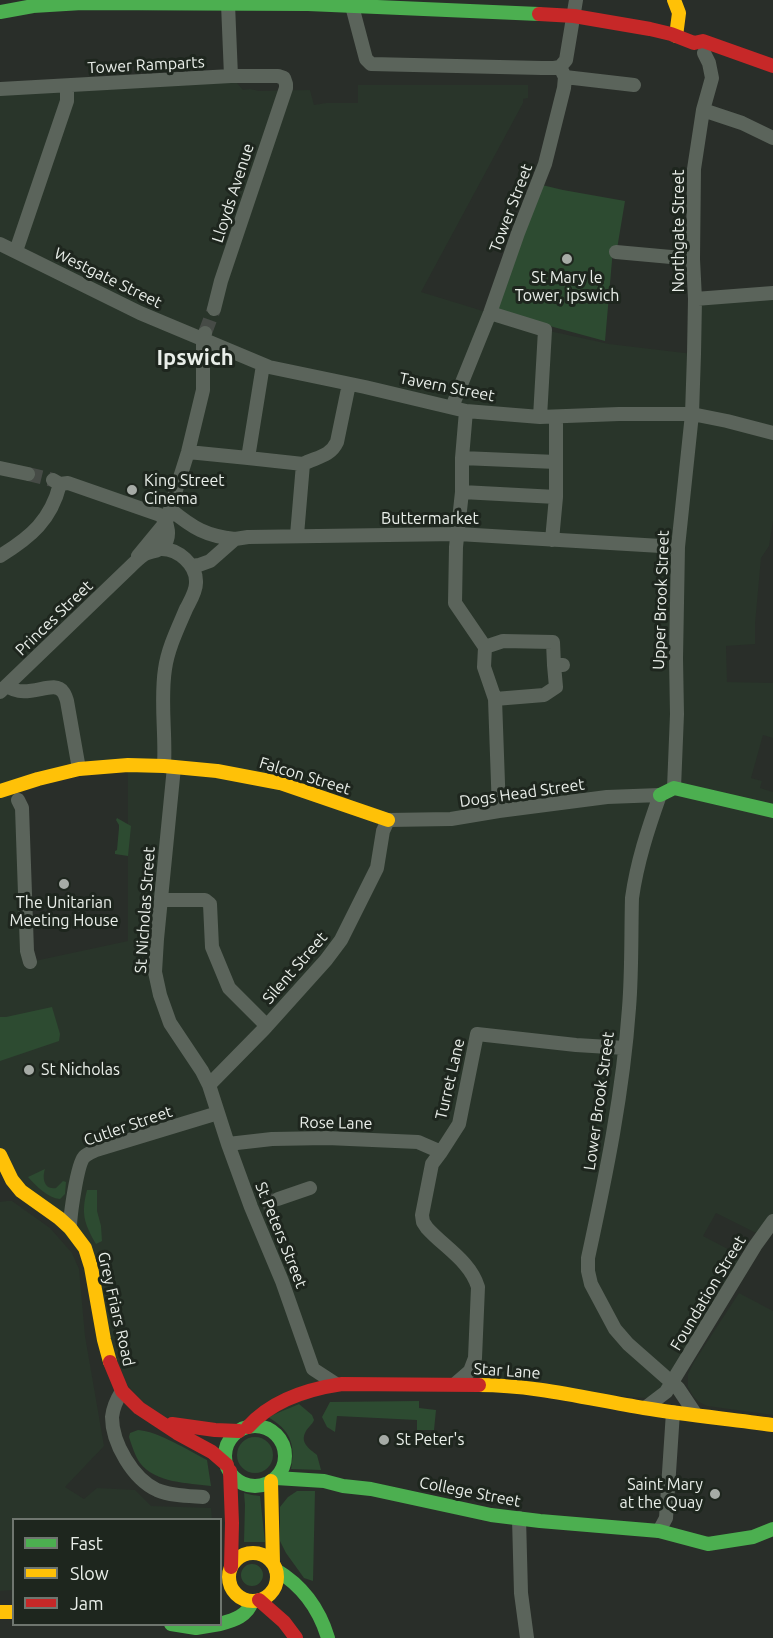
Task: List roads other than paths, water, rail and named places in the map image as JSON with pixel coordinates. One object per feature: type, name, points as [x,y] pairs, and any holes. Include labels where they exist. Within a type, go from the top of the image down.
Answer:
[{"type":"main road","points":[[668,0],[669,34]]},
{"type":"main road","points":[[669,34],[679,13],[674,0]]},
{"type":"main road","points":[[0,12],[33,6],[65,4],[228,3],[574,16],[669,34],[773,77]]},
{"type":"main road","points":[[699,48],[703,41],[773,66]]},
{"type":"main road","name":"Falcon Street","points":[[0,791],[79,769],[128,765],[169,766],[217,771],[280,783],[388,820]]},
{"type":"main road","points":[[660,795],[674,788],[773,811]]},
{"type":"main road","points":[[0,1155],[6,1183]]},
{"type":"main road","name":"Grey Friars Road","points":[[6,1183],[59,1218],[80,1240],[88,1256],[111,1368],[122,1391],[139,1408],[212,1452],[228,1468]]},
{"type":"main road","name":"Star Lane","points":[[243,1429],[256,1417],[276,1406],[308,1392],[336,1384],[493,1384],[554,1391],[645,1408],[773,1425]]},
{"type":"main road","name":"Grey Friars Road","points":[[162,1422],[215,1430],[243,1429]]},
{"type":"main road","points":[[228,1468],[243,1483],[261,1485],[274,1480],[282,1470],[285,1460],[282,1441],[267,1428],[258,1426],[243,1429],[232,1437],[227,1445],[226,1455],[232,1523],[227,1576],[234,1591],[241,1598],[256,1601],[283,1619],[296,1638]]},
{"type":"main road","points":[[222,1623],[241,1617],[256,1601],[265,1598],[277,1581],[274,1566],[274,1480]]},
{"type":"main road","name":"College Street","points":[[274,1480],[324,1481],[491,1515],[659,1531],[708,1544],[753,1537],[773,1529]]},
{"type":"main road","points":[[273,1503],[284,1489],[304,1481]]},
{"type":"main road","points":[[227,1576],[240,1557],[248,1554],[264,1556],[309,1597],[321,1616],[328,1638]]},
{"type":"main road","points":[[176,1626],[201,1628],[210,1626]]},
{"type":"street","name":"Tower Street","points":[[485,647],[455,603],[456,547],[462,492],[459,409],[518,233],[545,164],[564,88],[562,72],[576,0]]},
{"type":"street","points":[[228,3],[231,76]]},
{"type":"street","points":[[352,6],[366,58],[371,64],[554,69],[634,85]]},
{"type":"street","name":"Northgate Street","points":[[692,414],[695,299],[694,169],[703,110],[712,78],[709,63],[699,48]]},
{"type":"street","name":"Tower Ramparts","points":[[0,89],[231,76],[282,77],[286,88]]},
{"type":"street","points":[[16,251],[67,101],[67,86]]},
{"type":"street","name":"Lloyds Avenue","points":[[213,309],[286,88]]},
{"type":"street","points":[[703,110],[742,123],[773,138]]},
{"type":"street","name":"Westgate Street","points":[[0,244],[140,313],[204,337]]},
{"type":"street","points":[[616,252],[693,259]]},
{"type":"street","points":[[695,299],[773,293]]},
{"type":"street","points":[[490,313],[545,330],[540,417]]},
{"type":"street","name":"Tavern Street","points":[[204,337],[263,364],[459,409],[540,417],[692,414],[773,433]]},
{"type":"street","name":"Princes Street","points":[[130,567],[169,516],[203,390],[204,337]]},
{"type":"street","points":[[248,458],[263,364]]},
{"type":"street","points":[[188,452],[303,464],[324,456],[334,449],[337,442],[349,384]]},
{"type":"street","name":"Upper Brook Street","points":[[674,788],[678,547],[692,414]]},
{"type":"street","points":[[552,540],[556,497],[556,417]]},
{"type":"street","points":[[462,458],[556,462]]},
{"type":"street","points":[[297,535],[303,464]]},
{"type":"street","points":[[0,468],[28,474]]},
{"type":"street","name":"Buttermarket","points":[[0,556],[38,528],[53,505],[56,482],[68,483],[160,515],[169,516],[213,536],[235,539],[297,535],[458,534],[678,547]]},
{"type":"street","points":[[462,492],[556,497]]},
{"type":"street","points":[[169,516],[168,532],[162,548],[178,553],[191,566],[210,561],[235,539]]},
{"type":"street","name":"Princes Street","points":[[3,689],[130,567],[145,554],[162,548]]},
{"type":"street","name":"St Nicholas Street","points":[[191,566],[196,581],[195,589],[175,634],[165,668],[163,687],[165,750],[169,766],[156,981],[167,1017],[202,1071],[218,1113]]},
{"type":"street","points":[[495,699],[544,695],[556,687],[558,665],[553,642],[503,641],[485,647],[484,667],[495,699],[499,811]]},
{"type":"street","points":[[3,689],[20,692],[51,687],[59,688],[63,692],[68,701],[79,769]]},
{"type":"street","name":"Dogs Head Street","points":[[388,820],[451,819],[607,797],[660,795]]},
{"type":"street","name":"Lower Brook Street","points":[[660,795],[641,851],[634,881],[629,1007],[625,1047],[617,1114],[588,1258],[588,1271],[595,1293],[615,1329],[628,1344],[678,1388],[696,1415]]},
{"type":"street","points":[[18,800],[22,808],[27,951],[30,962]]},
{"type":"street","name":"Silent Street","points":[[209,1085],[326,960],[348,928],[376,868],[383,831],[388,820]]},
{"type":"street","points":[[160,900],[205,900],[210,904],[212,947],[229,988],[266,1025]]},
{"type":"street","name":"Turret Lane","points":[[475,1358],[478,1287],[474,1275],[433,1235],[423,1222],[422,1215],[432,1164],[459,1124],[477,1034],[576,1045],[625,1047]]},
{"type":"street","name":"St Peters Street","points":[[218,1113],[228,1144],[256,1205],[313,1369]]},
{"type":"street","name":"Cutler Street","points":[[70,1228],[71,1206],[83,1158],[218,1113]]},
{"type":"street","name":"Rose Lane","points":[[228,1144],[272,1139],[327,1138],[418,1142],[441,1152]]},
{"type":"street","points":[[278,1199],[310,1188]]},
{"type":"street","name":"Foundation Street","points":[[672,1382],[755,1246],[773,1221]]},
{"type":"street","points":[[454,1384],[470,1371],[475,1358]]},
{"type":"street","points":[[475,1358],[481,1370],[493,1384]]},
{"type":"street","points":[[308,1392],[313,1369],[336,1384]]},
{"type":"street","points":[[645,1408],[666,1392],[672,1382]]},
{"type":"street","points":[[122,1391],[115,1405],[113,1424],[116,1439],[136,1474],[156,1489],[175,1495],[203,1497]]},
{"type":"street","points":[[659,1531],[666,1518],[673,1412]]},
{"type":"street","points":[[519,1518],[521,1593],[526,1638]]},
{"type":"tunnel","points":[[205,333],[214,309]]},
{"type":"tunnel","points":[[28,474],[53,480]]},
{"type":"tunnel","points":[[262,1204],[278,1199]]},
{"type":"place","name":"St Mary le Tower, ipswich","points":[[567,259]]},
{"type":"place","name":"King Street Cinema","points":[[132,490]]},
{"type":"place","name":"The Unitarian Meeting House","points":[[64,884]]},
{"type":"place","name":"St Nicholas","points":[[29,1070]]},
{"type":"place","name":"St Peter's","points":[[384,1440]]},
{"type":"place","name":"Saint Mary at the Quay","points":[[715,1494]]},
{"type":"district","name":"Ipswich","points":[[195,358]]}]
